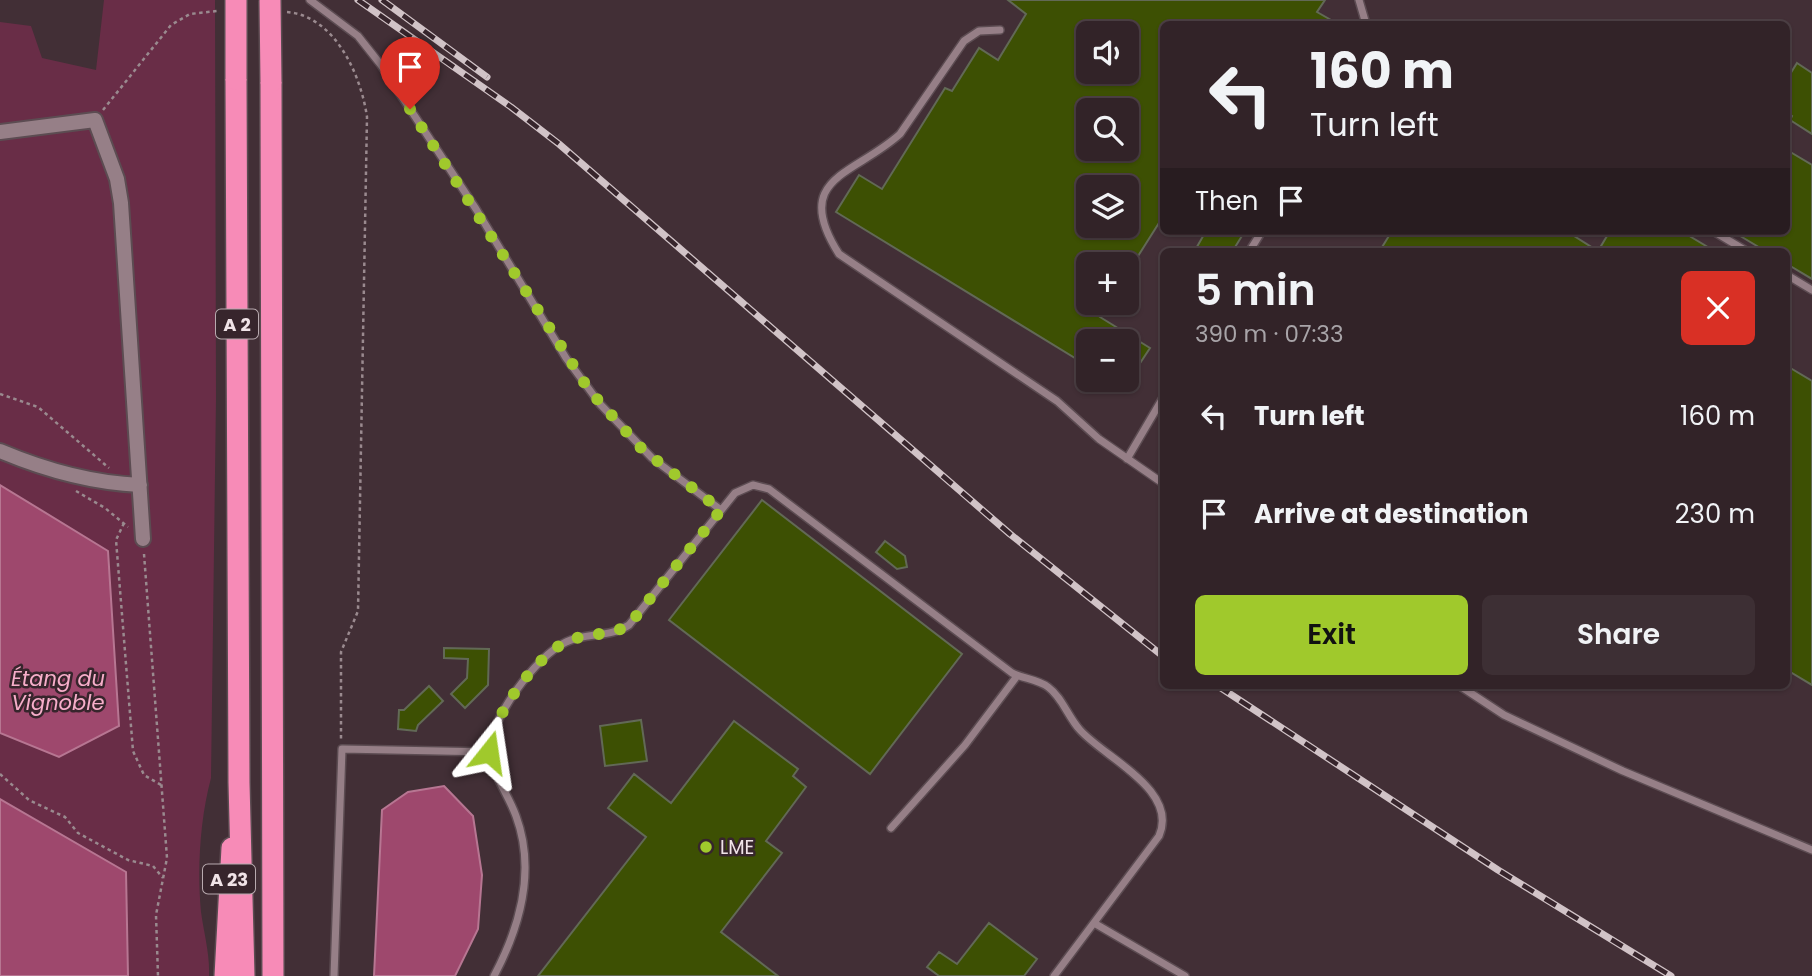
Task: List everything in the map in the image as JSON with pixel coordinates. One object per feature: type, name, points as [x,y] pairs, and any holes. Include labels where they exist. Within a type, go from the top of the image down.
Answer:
[{"type":"highway","name":"A 2","points":[[236,0],[239,783],[244,976]]},
{"type":"highway","name":"A 2","points":[[270,0],[273,976]]},
{"type":"highway","name":"A 23","points":[[225,976],[227,903],[239,783]]},
{"type":"street","points":[[0,132],[95,120],[117,179],[121,203],[143,538]]},
{"type":"street","points":[[0,451],[51,470],[119,484],[140,485]]},
{"type":"lane","points":[[310,0],[358,36],[382,65],[476,209],[566,358],[594,397],[652,458],[721,510]]},
{"type":"lane","points":[[1359,0],[1365,21]]},
{"type":"lane","points":[[1000,30],[979,32],[964,41],[900,134],[888,145],[841,172],[831,182],[823,192],[821,210],[827,236],[839,254],[1057,401],[1127,459],[1160,481]]},
{"type":"lane","points":[[1720,235],[1741,248]]},
{"type":"lane","points":[[1790,277],[1812,290]]},
{"type":"lane","points":[[1127,459],[1160,403]]},
{"type":"lane","points":[[494,976],[516,925],[525,867],[517,819],[492,766],[489,752],[496,720],[544,659],[566,642],[615,632],[629,625],[735,493],[747,486],[769,489],[1017,676],[1038,681],[1053,691],[1079,730],[1148,788],[1161,808],[1163,822],[1159,836],[1054,976]]},
{"type":"lane","points":[[891,828],[965,745],[1017,676]]},
{"type":"lane","points":[[1465,689],[1504,715],[1623,771],[1812,850]]},
{"type":"lane","points":[[334,976],[342,749],[489,752]]},
{"type":"lane","points":[[1094,923],[1185,976]]},
{"type":"path","points":[[342,749],[341,652],[358,611],[367,127],[363,93],[350,63]]},
{"type":"path","points":[[0,394],[38,407],[113,472],[119,484]]},
{"type":"path","points":[[51,470],[84,498],[105,508],[143,538],[167,858],[156,915],[158,976]]},
{"type":"path","points":[[124,523],[116,540],[133,751],[145,775],[161,785]]},
{"type":"path","points":[[0,775],[29,800],[65,817],[78,833],[128,860],[153,866],[163,878]]},
{"type":"shaded area","points":[[104,0],[215,0],[216,398],[211,778],[202,827],[199,879],[209,976],[128,976],[126,872],[0,799],[0,733],[59,757],[108,551],[0,485],[0,22],[31,26],[42,58],[96,70]]},
{"type":"water","name":"Étang du Vignoble","points":[[0,485],[108,551],[119,726],[59,757],[0,733]]},
{"type":"water","points":[[444,786],[473,816],[482,875],[478,929],[455,976],[374,976],[382,810],[408,792]]},
{"type":"water","points":[[0,799],[126,872],[128,976],[0,976]]},
{"type":"building","points":[[1008,0],[1325,0],[1317,12],[1333,21],[1160,21],[1160,221],[1139,255],[1139,252],[1076,252],[1076,315],[1101,315],[1100,317],[1119,329],[1076,329],[1076,359],[836,212],[859,175],[882,189],[945,88],[952,91],[979,48],[998,60],[1026,14]]},
{"type":"building","points":[[1797,63],[1812,73],[1812,134],[1790,120],[1790,74]]},
{"type":"building","points":[[1790,152],[1812,165],[1812,279],[1790,266],[1790,248],[1760,248],[1739,235],[1790,235]]},
{"type":"building","points":[[1204,235],[1243,235],[1234,248],[1196,248]]},
{"type":"building","points":[[1390,235],[1572,235],[1593,248],[1381,248]]},
{"type":"building","points":[[1608,235],[1688,235],[1709,248],[1600,248]]},
{"type":"building","points":[[1139,341],[1150,348],[1139,365]]},
{"type":"building","points":[[1790,368],[1812,381],[1812,685],[1790,672]]},
{"type":"building","points":[[762,500],[962,654],[870,774],[669,620]]},
{"type":"building","points":[[885,541],[905,556],[907,567],[897,569],[876,552]]},
{"type":"building","points":[[444,648],[489,649],[488,685],[465,708],[451,694],[467,678],[468,659],[444,658]]},
{"type":"building","points":[[429,686],[443,701],[418,725],[416,731],[398,729],[399,710],[404,710]]},
{"type":"building","points":[[641,720],[647,761],[605,766],[600,726]]},
{"type":"building","name":"LME","points":[[734,721],[798,769],[793,776],[806,787],[766,841],[782,853],[721,932],[778,976],[538,976],[646,837],[608,808],[634,774],[671,803]]},
{"type":"building","points":[[989,923],[1037,959],[1024,976],[939,976],[927,967],[939,952],[957,964]]},
{"type":"railway","points":[[358,0],[511,107],[559,144],[1010,534],[1160,654]]},
{"type":"railway","points":[[382,0],[487,77]]},
{"type":"railway","points":[[1223,689],[1498,870],[1671,976]]},
{"type":"place","name":"LME","points":[[706,847]]},
{"type":"route","points":[[410,109],[476,209],[566,358],[608,415],[652,458],[721,510],[635,620],[609,634],[566,642],[544,659],[496,720],[489,752]]}]
